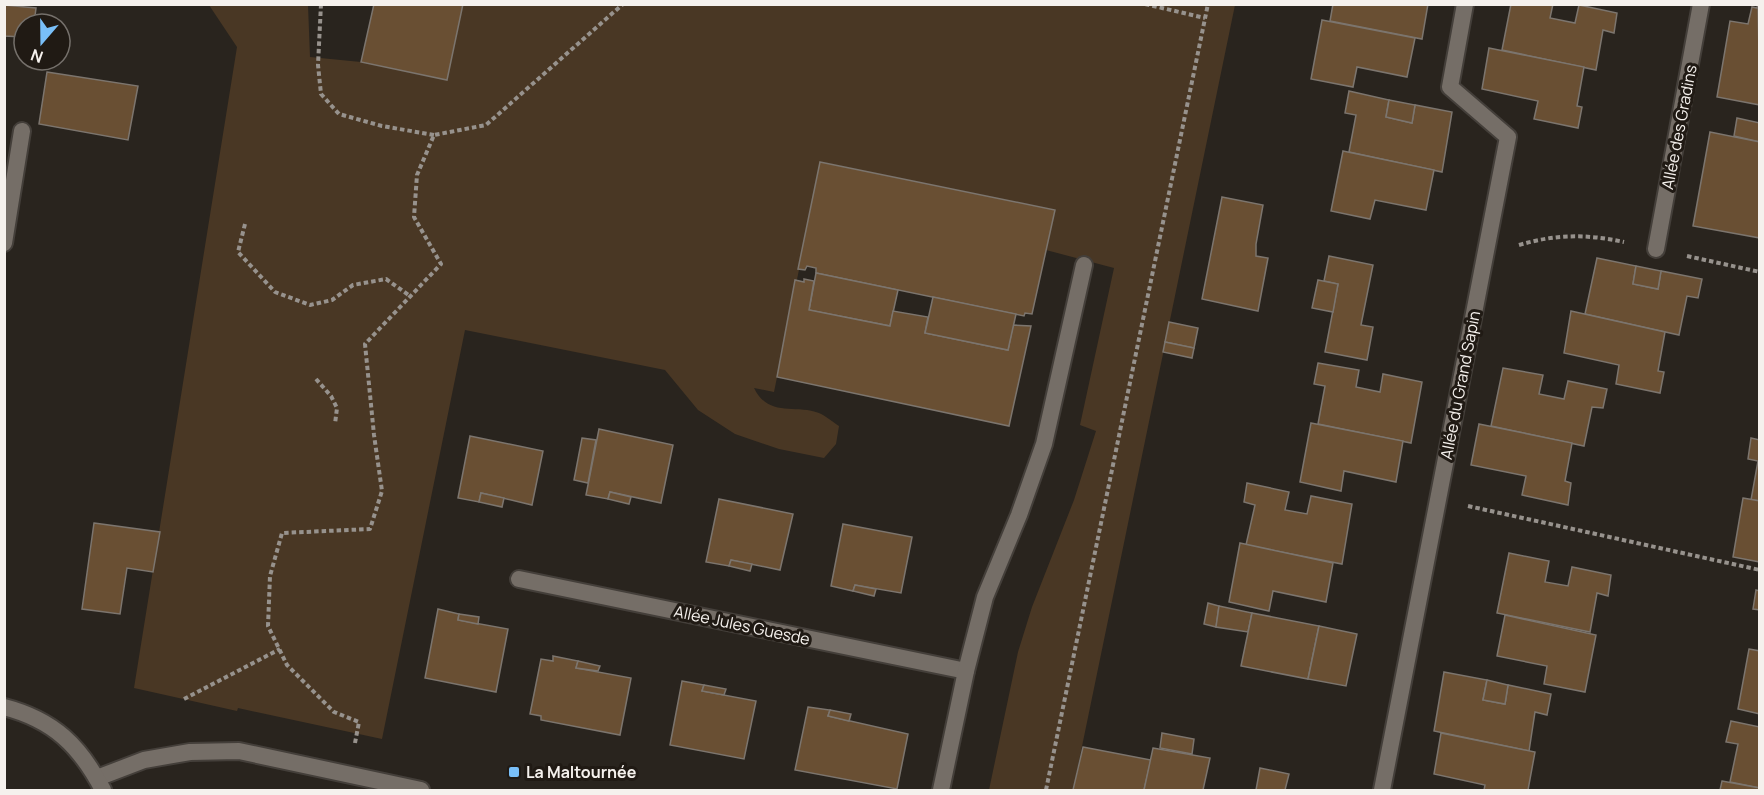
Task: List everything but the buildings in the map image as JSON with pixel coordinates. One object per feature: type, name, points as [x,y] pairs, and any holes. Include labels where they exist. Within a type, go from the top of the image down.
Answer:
[{"type":"street","name":"Allée du Grand Sapin","points":[[1382,790],[1508,137],[1449,87],[1465,4]]},
{"type":"street","name":"Allée des Gradins","points":[[1656,249],[1701,4]]},
{"type":"street","points":[[4,243],[22,131]]},
{"type":"street","points":[[941,790],[966,670],[985,597],[1019,515],[1044,444],[1084,265]]},
{"type":"street","name":"Allée Jules Guesde","points":[[519,579],[966,670]]},
{"type":"street","points":[[4,707],[47,723],[64,736],[100,784],[144,760],[190,752],[239,751],[420,790]]},
{"type":"path","points":[[321,4],[318,65],[321,94],[339,114],[382,126],[434,135],[486,124],[624,4]]},
{"type":"path","points":[[1145,4],[1205,18]]},
{"type":"path","points":[[1046,790],[1208,4]]},
{"type":"path","points":[[349,774],[359,722],[334,712],[287,665],[268,626],[270,576],[282,533],[370,530],[382,491],[365,344],[441,264],[414,217],[417,175],[434,135]]},
{"type":"path","points":[[245,224],[238,252],[275,292],[310,305],[332,300],[353,285],[386,279],[411,296]]},
{"type":"path","points":[[316,379],[331,396],[337,408],[334,424]]},
{"type":"path","points":[[1438,500],[1760,570]]},
{"type":"path","points":[[184,699],[280,649]]},
{"type":"shaded area","points":[[209,5],[308,5],[310,57],[361,62],[447,80],[463,5],[1235,5],[1073,790],[989,790],[1018,652],[1032,607],[1074,500],[1096,431],[1080,425],[1114,268],[1046,250],[1055,210],[821,162],[774,392],[754,388],[760,397],[775,407],[819,413],[839,426],[836,444],[824,458],[779,449],[735,434],[698,410],[665,370],[465,330],[382,739],[134,688],[237,47]]},
{"type":"place","name":"La Maltournée","points":[[514,772]]}]
